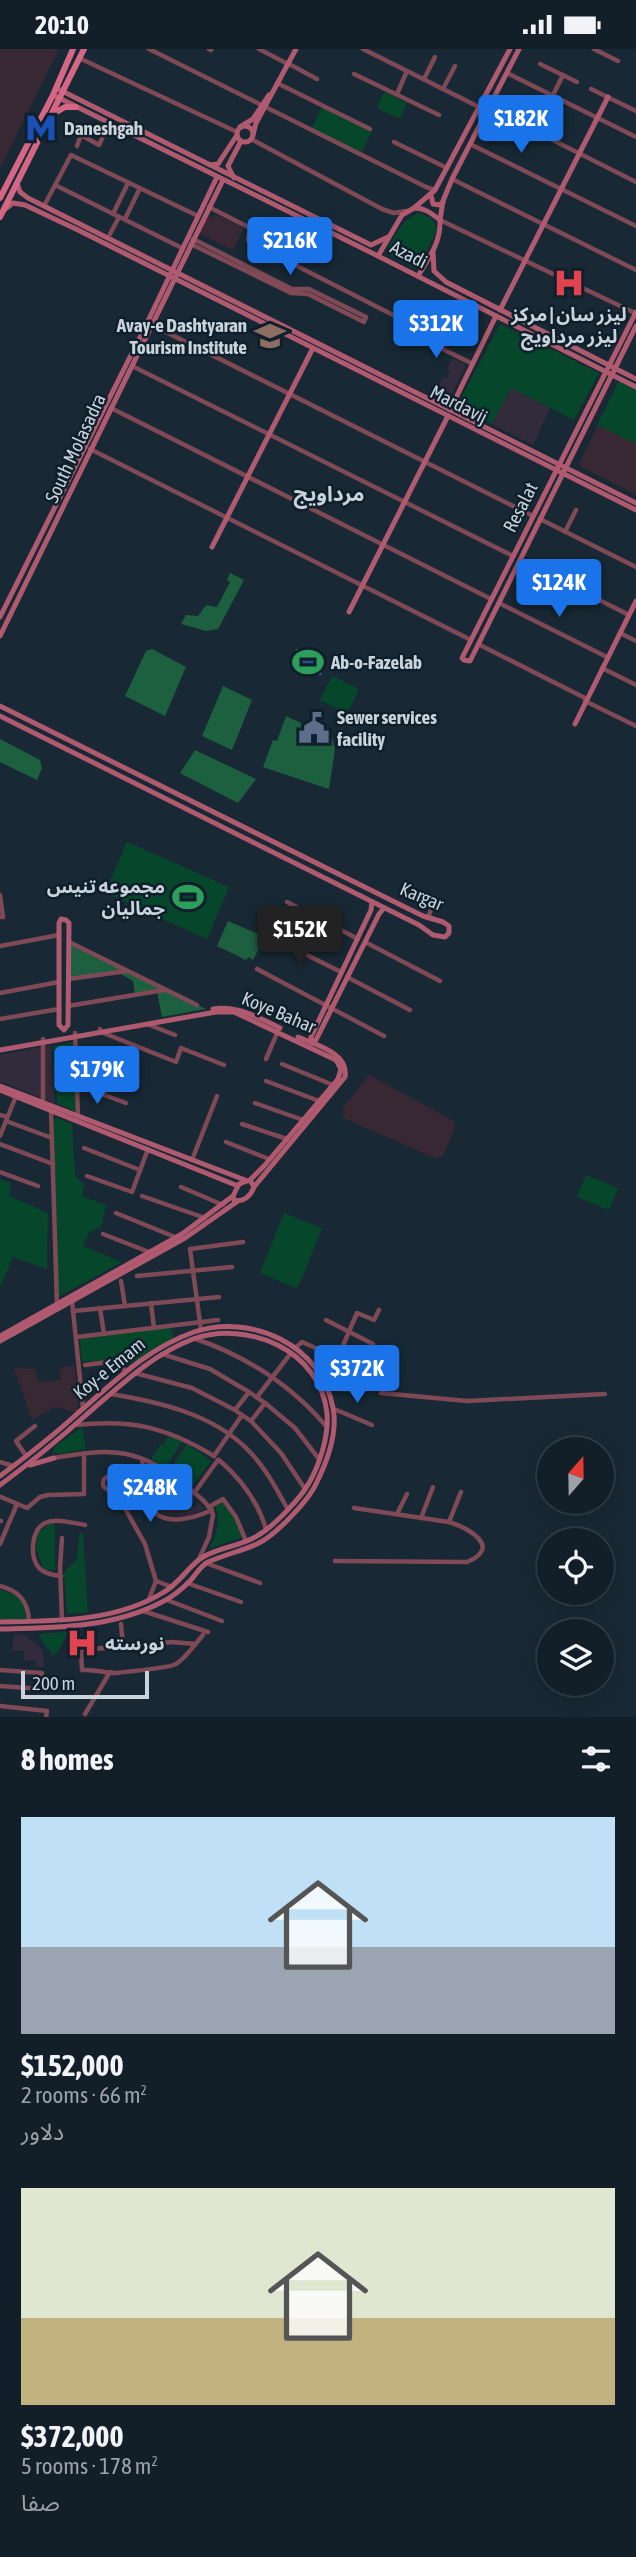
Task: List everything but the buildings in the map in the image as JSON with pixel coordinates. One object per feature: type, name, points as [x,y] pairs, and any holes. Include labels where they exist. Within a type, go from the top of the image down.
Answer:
[{"type":"main road","points":[[0,217],[52,115],[73,49]]},
{"type":"main road","points":[[0,198],[84,49]]},
{"type":"main road","points":[[52,115],[65,107],[76,107]]},
{"type":"street","points":[[149,49],[426,187],[433,193]]},
{"type":"street","points":[[163,56],[167,49]]},
{"type":"street","points":[[258,49],[317,79]]},
{"type":"street","points":[[241,141],[247,142],[252,137],[256,123],[295,49]]},
{"type":"street","points":[[363,49],[479,107]]},
{"type":"street","points":[[380,57],[384,49]]},
{"type":"street","points":[[443,201],[436,206],[430,201],[510,49]]},
{"type":"street","points":[[418,276],[440,236],[443,201],[452,179],[519,49]]},
{"type":"street","points":[[594,49],[618,61]]},
{"type":"street","points":[[424,79],[435,57]]},
{"type":"street","points":[[79,58],[238,132],[250,128],[252,137],[382,209],[394,213],[406,211],[433,193]]},
{"type":"street","points":[[540,64],[577,82]]},
{"type":"street","points":[[443,89],[455,66]]},
{"type":"street","points":[[397,95],[407,71]]},
{"type":"street","points":[[354,73],[439,115]]},
{"type":"street","points":[[507,73],[636,137]]},
{"type":"street","points":[[553,96],[563,75]]},
{"type":"street","points":[[277,83],[370,129]]},
{"type":"street","points":[[590,89],[636,111]]},
{"type":"street","name":"Azadi","points":[[58,93],[76,107],[109,124],[202,163],[371,245],[388,237]]},
{"type":"street","name":"Azadi","points":[[58,93],[161,145],[220,179],[496,316],[636,379]]},
{"type":"street","points":[[500,310],[608,97]]},
{"type":"street","points":[[202,163],[218,164],[238,132],[265,106]]},
{"type":"street","points":[[489,108],[636,182]]},
{"type":"street","points":[[77,146],[81,135],[99,145],[109,124]]},
{"type":"street","points":[[234,178],[228,166],[241,141],[238,132]]},
{"type":"street","points":[[394,142],[447,168]]},
{"type":"street","points":[[470,144],[636,226]]},
{"type":"street","points":[[44,206],[71,155],[198,216]]},
{"type":"street","points":[[173,275],[209,207],[220,179]]},
{"type":"street","points":[[173,275],[182,248],[220,179]]},
{"type":"street","points":[[452,179],[636,270]]},
{"type":"street","name":"Mardavij","points":[[17,183],[20,192],[81,228],[313,348],[449,413]]},
{"type":"street","points":[[113,214],[128,183]]},
{"type":"street","points":[[55,185],[182,248]]},
{"type":"street","points":[[110,234],[140,188]]},
{"type":"street","points":[[270,204],[273,197]]},
{"type":"street","name":"Mardavij","points":[[4,210],[13,204],[25,205],[81,228]]},
{"type":"street","points":[[209,207],[250,228],[250,242],[393,315]]},
{"type":"street","points":[[414,208],[430,211],[440,220],[636,313],[613,357],[610,369]]},
{"type":"street","points":[[378,256],[401,215],[406,211]]},
{"type":"street","points":[[192,241],[292,289],[309,289],[366,317],[365,320],[364,322],[308,294],[291,293],[192,241]]},
{"type":"street","name":"Azadi","points":[[433,252],[432,265],[439,277],[596,362]]},
{"type":"street","name":"Mardavij","points":[[173,275],[561,469],[636,510]]},
{"type":"street","name":"South Molasadra","points":[[0,617],[88,448],[173,275]]},
{"type":"street","points":[[349,613],[496,316]]},
{"type":"street","points":[[150,324],[636,567]]},
{"type":"street","points":[[610,369],[621,355],[636,325]]},
{"type":"street","points":[[410,333],[473,364]]},
{"type":"street","points":[[212,547],[313,348]]},
{"type":"street","points":[[621,355],[622,372]]},
{"type":"street","points":[[613,357],[596,362],[604,381],[620,379]]},
{"type":"street","points":[[130,364],[513,556]]},
{"type":"street","name":"South Molasadra","points":[[0,636],[73,490],[88,448],[111,408],[130,364]]},
{"type":"street","name":"Azadi","points":[[610,369],[620,379],[636,387]]},
{"type":"street","name":"Resalat","points":[[536,518],[520,560],[470,661],[461,658],[513,556],[536,518],[610,369]]},
{"type":"street","points":[[111,408],[491,599]]},
{"type":"street","points":[[88,448],[471,640]]},
{"type":"street","name":"Mardavij","points":[[561,469],[636,503]]},
{"type":"street","points":[[565,532],[576,510]]},
{"type":"street","points":[[520,560],[629,615]]},
{"type":"street","points":[[19,577],[27,582]]},
{"type":"street","points":[[575,724],[636,601]]},
{"type":"street","points":[[498,603],[607,657]]},
{"type":"street","points":[[620,633],[636,641]]},
{"type":"street","points":[[478,644],[636,726]]},
{"type":"street","points":[[602,668],[636,685]]},
{"type":"street","name":"Kargar","points":[[0,706],[428,918],[443,922],[449,926],[449,933],[441,938],[0,715]]},
{"type":"street","points":[[0,715],[26,726],[29,723],[26,719]]},
{"type":"street","points":[[40,736],[39,731],[43,730],[60,739],[67,739]]},
{"type":"street","points":[[0,895],[4,917],[0,917]]},
{"type":"street","points":[[287,902],[440,981]]},
{"type":"street","points":[[310,1044],[325,1005],[371,910],[372,902]]},
{"type":"street","points":[[428,918],[432,906]]},
{"type":"street","points":[[310,1044],[316,1040],[384,908]]},
{"type":"street","points":[[61,919],[69,923],[69,941],[68,1027],[64,1030],[59,1025],[61,919]]},
{"type":"street","points":[[0,946],[59,935]]},
{"type":"street","points":[[271,937],[341,972]]},
{"type":"street","points":[[69,941],[197,1005]]},
{"type":"street","points":[[257,969],[384,1036]]},
{"type":"street","points":[[69,979],[129,971]]},
{"type":"street","points":[[347,977],[410,1010]]},
{"type":"street","points":[[0,993],[59,982]]},
{"type":"street","points":[[68,1006],[166,989]]},
{"type":"street","name":"Koye Bahar","points":[[100,1031],[224,1007],[240,1010],[341,1059],[346,1068],[345,1077],[248,1196],[235,1199]]},
{"type":"street","points":[[0,1020],[59,1009]]},
{"type":"street","name":"Koye Bahar","points":[[0,1048],[216,1012],[234,1012],[279,1029]]},
{"type":"street","points":[[147,1024],[176,1035]]},
{"type":"street","points":[[266,1059],[279,1029]]},
{"type":"street","points":[[100,1031],[176,1062],[181,1048],[224,1065]]},
{"type":"street","points":[[76,1035],[78,1116]]},
{"type":"street","points":[[43,1040],[43,1103]]},
{"type":"street","name":"Koye Bahar","points":[[310,1044],[340,1065],[340,1075],[334,1085]]},
{"type":"street","points":[[76,1058],[126,1077]]},
{"type":"street","points":[[0,1339],[186,1238],[235,1199],[238,1186],[270,1159],[334,1085],[282,1064]]},
{"type":"street","points":[[266,1081],[319,1101]]},
{"type":"street","points":[[77,1085],[126,1103]]},
{"type":"street","points":[[0,1088],[78,1116],[148,1149],[238,1186]]},
{"type":"street","points":[[0,1088],[51,1111],[247,1180],[254,1187]]},
{"type":"street","points":[[0,1136],[16,1096]]},
{"type":"street","points":[[192,1161],[217,1096]]},
{"type":"street","points":[[255,1103],[303,1120]]},
{"type":"street","points":[[51,1111],[57,1304]]},
{"type":"street","points":[[0,1115],[52,1138]]},
{"type":"street","points":[[242,1124],[286,1139]]},
{"type":"street","points":[[226,1142],[270,1159]]},
{"type":"street","points":[[0,1144],[53,1164]]},
{"type":"street","points":[[84,1148],[140,1170]]},
{"type":"street","points":[[87,1176],[132,1192],[148,1149]]},
{"type":"street","points":[[0,1171],[38,1186]]},
{"type":"street","points":[[181,1187],[224,1205]]},
{"type":"street","points":[[142,1196],[205,1219]]},
{"type":"street","points":[[0,1339],[176,1238],[235,1199]]},
{"type":"street","points":[[116,1213],[176,1238]]},
{"type":"street","points":[[103,1234],[149,1252]]},
{"type":"street","points":[[201,1330],[190,1249],[243,1242]]},
{"type":"street","points":[[137,1276],[232,1267]]},
{"type":"street","points":[[121,1281],[125,1306]]},
{"type":"street","points":[[73,1311],[219,1297]]},
{"type":"street","points":[[71,1299],[83,1409]]},
{"type":"street","points":[[151,1303],[154,1328]]},
{"type":"street","points":[[100,1308],[104,1334]]},
{"type":"street","points":[[326,1386],[357,1313],[374,1320],[379,1310]]},
{"type":"street","points":[[76,1337],[218,1320]]},
{"type":"street","points":[[326,1320],[373,1344]]},
{"type":"street","points":[[174,1325],[178,1338]]},
{"type":"street","name":"Koy-e Emam","points":[[0,1476],[154,1351],[178,1338],[225,1325],[264,1330],[312,1365],[326,1386],[334,1409],[333,1432],[305,1489],[288,1508],[246,1541],[204,1559]]},
{"type":"street","name":"Koy-e Emam","points":[[0,1485],[76,1425],[111,1394],[122,1378],[135,1373],[162,1354],[195,1339],[218,1333],[248,1333],[261,1337],[293,1351],[319,1389],[327,1410],[327,1427],[326,1446],[318,1479],[310,1494],[260,1543],[204,1559]]},
{"type":"street","points":[[195,1339],[228,1350],[272,1376],[298,1396],[327,1427]]},
{"type":"street","points":[[257,1397],[302,1342],[338,1358]]},
{"type":"street","points":[[162,1354],[210,1369],[257,1397],[295,1428],[319,1459]]},
{"type":"street","points":[[85,1364],[123,1360],[122,1378]]},
{"type":"street","points":[[332,1371],[368,1387]]},
{"type":"street","points":[[135,1373],[192,1388],[235,1410],[251,1421],[281,1453],[305,1489]]},
{"type":"street","points":[[235,1410],[249,1392]]},
{"type":"street","points":[[381,1393],[467,1401],[605,1394]]},
{"type":"street","points":[[111,1394],[171,1407],[209,1422],[229,1434],[256,1458],[288,1508]]},
{"type":"street","points":[[251,1421],[265,1403]]},
{"type":"street","points":[[334,1409],[372,1425]]},
{"type":"street","points":[[194,1493],[242,1415]]},
{"type":"street","points":[[76,1425],[135,1423],[187,1440],[216,1458],[247,1490],[265,1526]]},
{"type":"street","points":[[33,1460],[16,1441],[35,1426]]},
{"type":"street","points":[[49,1448],[48,1453],[55,1458]]},
{"type":"street","points":[[0,1629],[53,1628],[97,1616],[140,1609],[166,1599],[187,1583],[204,1559],[214,1520],[210,1508],[194,1493],[142,1458],[119,1451],[84,1453],[27,1465]]},
{"type":"street","points":[[1,1497],[27,1508],[40,1497],[48,1495],[84,1494],[84,1453]]},
{"type":"street","points":[[142,1458],[144,1495],[155,1512],[173,1521],[193,1518],[223,1499],[236,1517],[246,1541]]},
{"type":"street","points":[[0,1462],[13,1466]]},
{"type":"street","points":[[421,1518],[433,1487]]},
{"type":"street","points":[[110,1489],[123,1505],[145,1544],[156,1581],[149,1601]]},
{"type":"street","points":[[449,1522],[461,1492]]},
{"type":"street","points":[[397,1514],[407,1494]]},
{"type":"street","points":[[0,1544],[17,1504]]},
{"type":"street","points":[[335,1561],[467,1562],[481,1552],[482,1543],[477,1535],[449,1522],[354,1508]]},
{"type":"street","points":[[61,1576],[47,1574],[38,1568],[34,1560],[35,1537],[40,1527],[48,1522],[85,1525]]},
{"type":"street","points":[[62,1538],[62,1620]]},
{"type":"street","points":[[204,1559],[260,1583]]},
{"type":"street","points":[[140,1609],[173,1587],[204,1559]]},
{"type":"street","points":[[156,1581],[173,1587]]},
{"type":"street","points":[[187,1583],[242,1602]]},
{"type":"street","points":[[0,1585],[11,1588],[25,1601],[29,1621]]},
{"type":"street","points":[[166,1599],[222,1621]]},
{"type":"street","points":[[140,1609],[205,1634],[175,1665],[110,1672],[98,1669],[82,1670],[81,1650],[181,1642],[195,1644]]},
{"type":"street","points":[[0,1622],[75,1622]]},
{"type":"street","points":[[121,1623],[123,1646]]},
{"type":"street","points":[[181,1642],[186,1646],[185,1654]]},
{"type":"street","points":[[0,1670],[42,1673],[42,1689],[0,1686]]},
{"type":"street","points":[[85,1714],[110,1672]]},
{"type":"street","points":[[0,1706],[47,1714]]},
{"type":"shaded area","points":[[0,49],[59,49],[0,168]]},
{"type":"shaded area","points":[[215,214],[244,228],[233,250],[198,233],[207,215],[213,218]]},
{"type":"shaded area","points":[[452,358],[464,363],[465,367],[452,394],[440,398],[437,396],[441,389],[438,387],[443,377],[447,378],[450,371],[447,369]]},
{"type":"shaded area","points":[[511,388],[550,408],[533,445],[492,424]]},
{"type":"shaded area","points":[[598,425],[636,444],[636,495],[581,467],[580,462]]},
{"type":"shaded area","points":[[51,1045],[55,1104],[0,1081],[0,1055]]},
{"type":"shaded area","points":[[369,1075],[454,1121],[455,1128],[443,1156],[435,1158],[343,1118],[343,1108]]},
{"type":"shaded area","points":[[75,1366],[78,1410],[76,1412],[55,1407],[32,1420],[14,1368],[35,1369],[39,1382],[61,1380],[60,1367]]},
{"type":"shaded area","points":[[145,1472],[151,1473],[153,1497],[168,1510],[186,1510],[200,1504],[204,1509],[185,1517],[163,1514],[153,1507],[146,1496]]},
{"type":"shaded area","points":[[14,1634],[24,1635],[42,1650],[45,1667],[37,1667],[36,1661],[24,1660],[24,1651],[12,1650]]},
{"type":"green space","points":[[384,92],[407,103],[400,119],[377,108]]},
{"type":"green space","points":[[322,107],[372,131],[361,153],[312,128]]},
{"type":"green space","points":[[417,213],[430,218],[437,230],[419,266],[414,268],[388,254],[387,249],[404,222]]},
{"type":"green space","points":[[500,324],[599,373],[574,420],[511,388],[492,424],[457,406]]},
{"type":"green space","points":[[619,381],[636,389],[636,444],[597,425]]},
{"type":"green space","points":[[230,573],[244,580],[218,629],[206,631],[181,624],[186,615],[198,616],[206,605],[217,607],[230,582],[227,580]]},
{"type":"green space","points":[[152,649],[186,667],[165,716],[125,696],[146,651]]},
{"type":"green space","points":[[332,676],[359,689],[347,714],[320,700]]},
{"type":"green space","points":[[223,686],[252,700],[232,750],[202,736]]},
{"type":"green space","points":[[286,716],[332,738],[335,749],[329,789],[263,767]]},
{"type":"green space","points":[[0,739],[40,760],[42,768],[37,780],[0,762]]},
{"type":"green space","points":[[195,750],[256,779],[238,803],[180,773]]},
{"type":"green space","points":[[127,842],[229,887],[207,939],[105,893]]},
{"type":"green space","points":[[228,921],[265,937],[253,960],[249,957],[246,960],[217,946]]},
{"type":"green space","points":[[69,942],[206,1009],[162,1017],[157,991],[135,995],[133,981],[119,973],[69,979]]},
{"type":"green space","points":[[74,1042],[76,1112],[57,1103],[53,1046]]},
{"type":"green space","points":[[56,1118],[72,1124],[75,1175],[84,1185],[82,1196],[106,1205],[101,1227],[89,1232],[83,1246],[122,1262],[54,1299],[51,1124]]},
{"type":"green space","points":[[586,1175],[618,1188],[609,1210],[577,1197]]},
{"type":"green space","points":[[0,1179],[11,1183],[9,1196],[48,1213],[47,1269],[13,1257],[0,1287]]},
{"type":"green space","points":[[284,1213],[322,1228],[296,1288],[260,1273]]},
{"type":"green space","points":[[171,1327],[174,1340],[124,1367],[117,1359],[82,1362],[80,1339]]},
{"type":"green space","points":[[82,1427],[86,1449],[59,1454],[53,1452],[53,1448]]},
{"type":"green space","points":[[168,1436],[182,1441],[164,1468],[155,1464],[152,1457],[160,1445],[164,1445]]},
{"type":"green space","points":[[187,1444],[211,1461],[193,1485],[169,1470]]},
{"type":"green space","points":[[224,1500],[243,1537],[210,1548],[218,1522],[215,1506]]},
{"type":"green space","points":[[55,1523],[55,1571],[44,1569],[36,1549],[38,1533],[49,1524]]},
{"type":"green space","points":[[83,1533],[88,1612],[67,1614],[64,1572],[77,1559],[79,1534]]},
{"type":"green space","points":[[0,1589],[22,1598],[27,1620],[0,1619]]},
{"type":"green space","points":[[68,1632],[56,1654],[52,1655],[38,1634]]},
{"type":"water","name":"Ab-o-Fazelab","points":[[297,650],[325,664],[320,674],[292,660]]},
{"type":"place","name":"Daneshgah","points":[[41,128]]},
{"type":"place","name":"لیزر سان | مرکز لیزر مرداویج","points":[[569,283]]},
{"type":"place","name":"Avay-e Dashtyaran Tourism Institute","points":[[270,336]]},
{"type":"place","name":"Ab-o-Fazelab","points":[[308,662]]},
{"type":"place","name":"Sewer services facility","points":[[314,728]]},
{"type":"place","name":"مجموعه تنیس جمالیان","points":[[188,897]]},
{"type":"place","name":"نورسته","points":[[82,1643]]},
{"type":"district","name":"مرداویج","points":[[329,494]]}]
